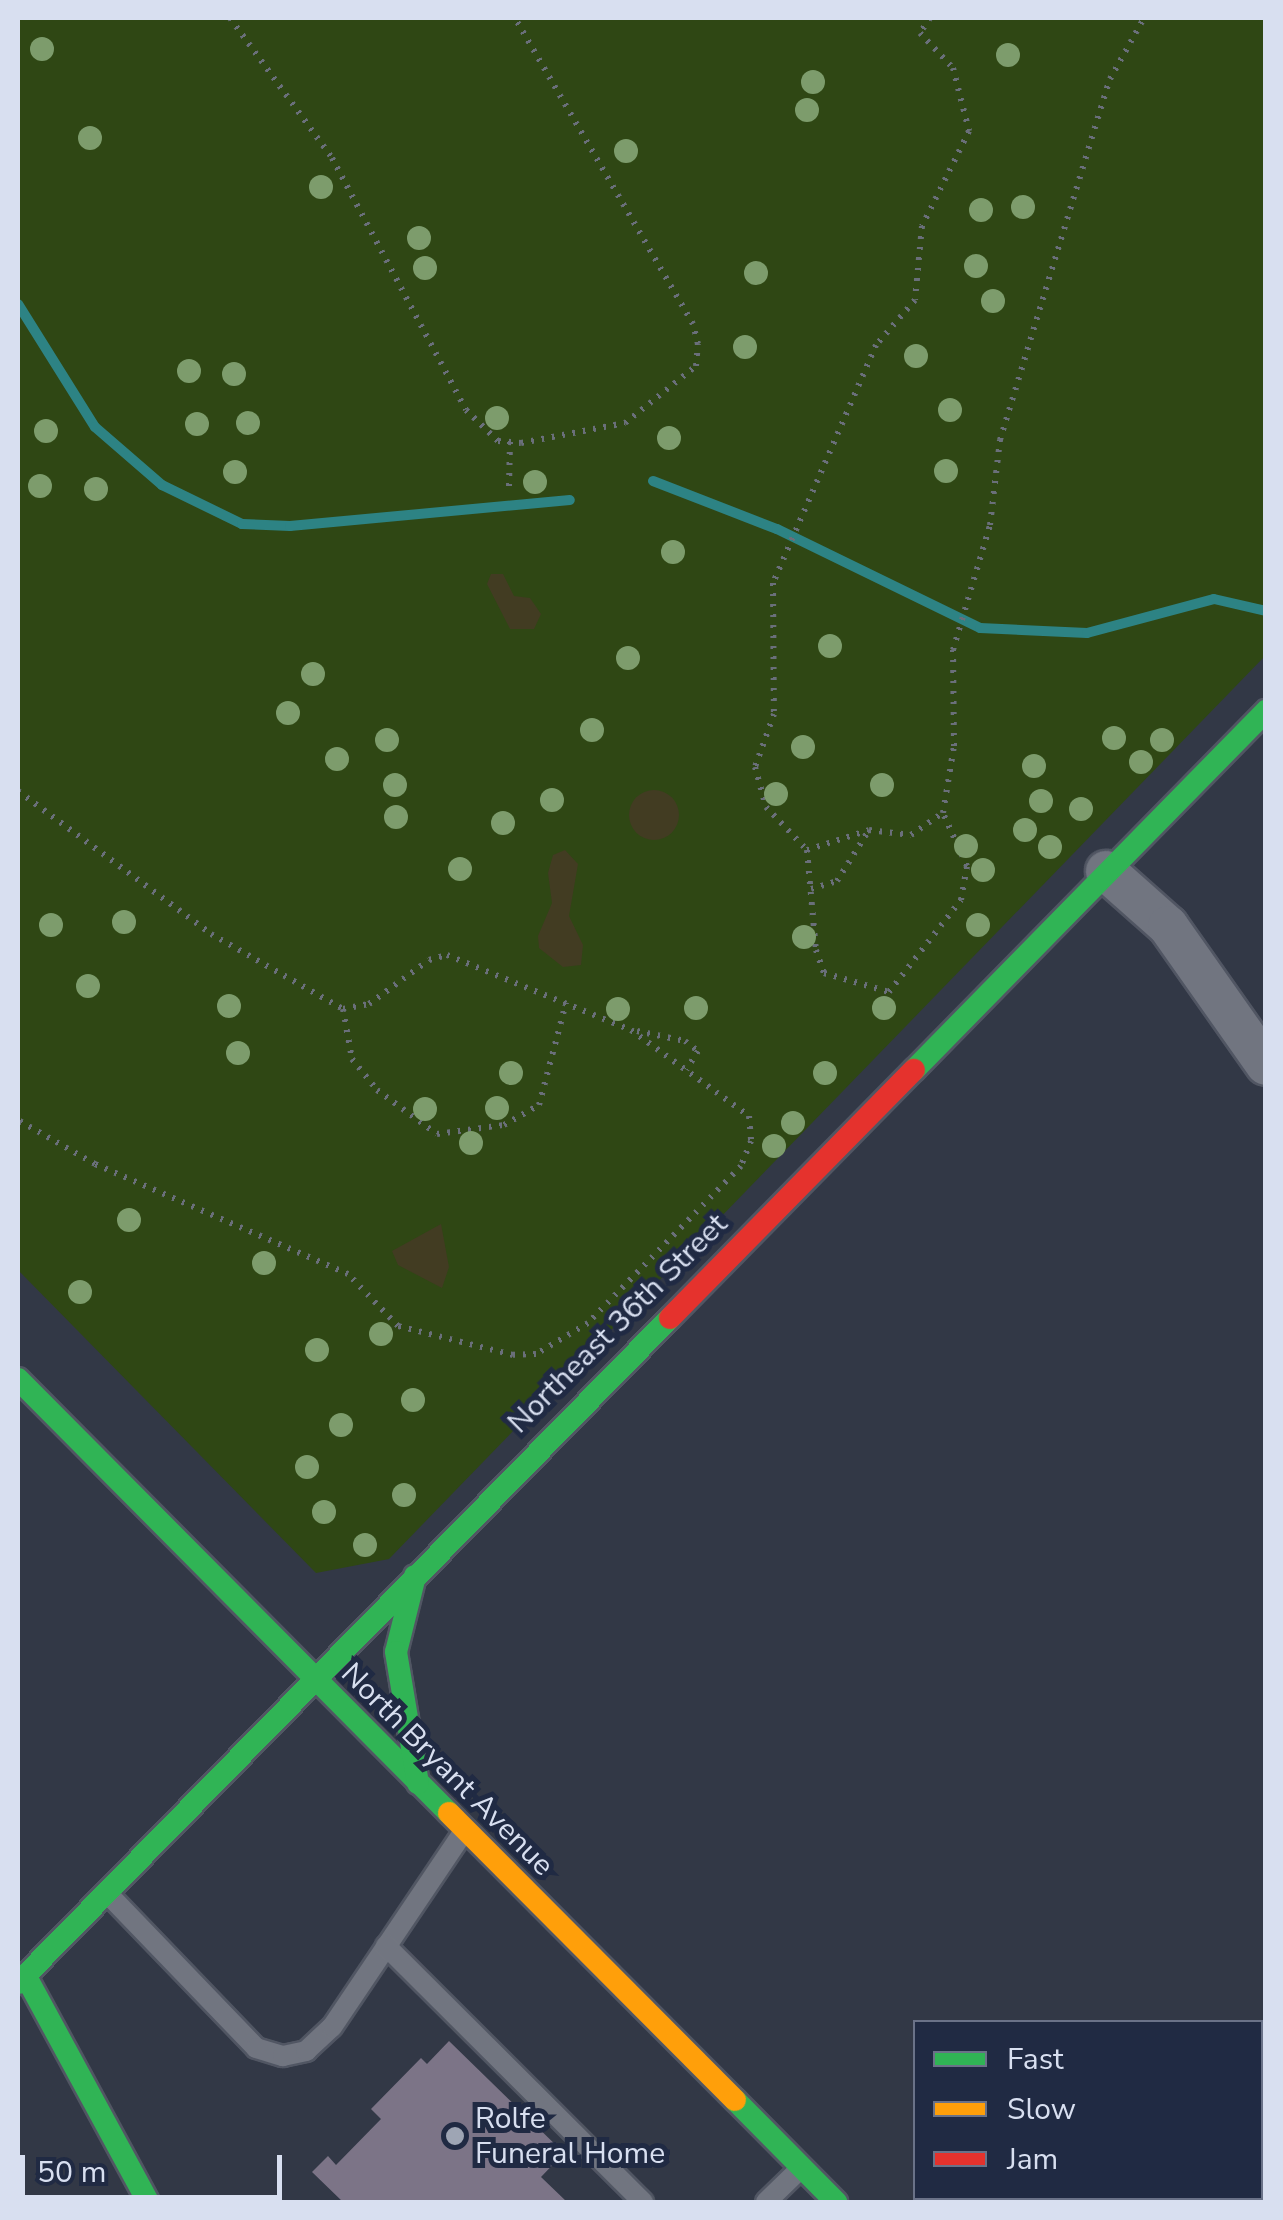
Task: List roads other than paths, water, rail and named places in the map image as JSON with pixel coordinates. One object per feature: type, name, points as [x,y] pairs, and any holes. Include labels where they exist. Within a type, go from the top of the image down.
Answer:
[{"type":"main road","name":"Northeast 36th Street","points":[[22,1979],[415,1574],[1266,711]]},
{"type":"main road","name":"North Bryant Avenue","points":[[18,1379],[836,2202]]},
{"type":"main road","points":[[415,1574],[396,1652],[401,1712],[418,1783]]},
{"type":"main road","points":[[22,1979],[148,2202]]},
{"type":"street","points":[[1106,871],[1168,926],[1266,1065]]},
{"type":"lane","points":[[106,1892],[256,2048],[282,2056],[306,2051],[332,2027],[465,1830]]},
{"type":"lane","points":[[386,1946],[633,2199]]},
{"type":"lane","points":[[766,2202],[801,2168]]},
{"type":"waterway","points":[[18,304],[95,427],[162,485],[242,524],[290,526],[570,500]]},
{"type":"waterway","points":[[653,481],[777,529],[980,628],[1087,633],[1214,599],[1266,611]]},
{"type":"place","name":"Rolfe Funeral Home","points":[[455,2136]]}]
